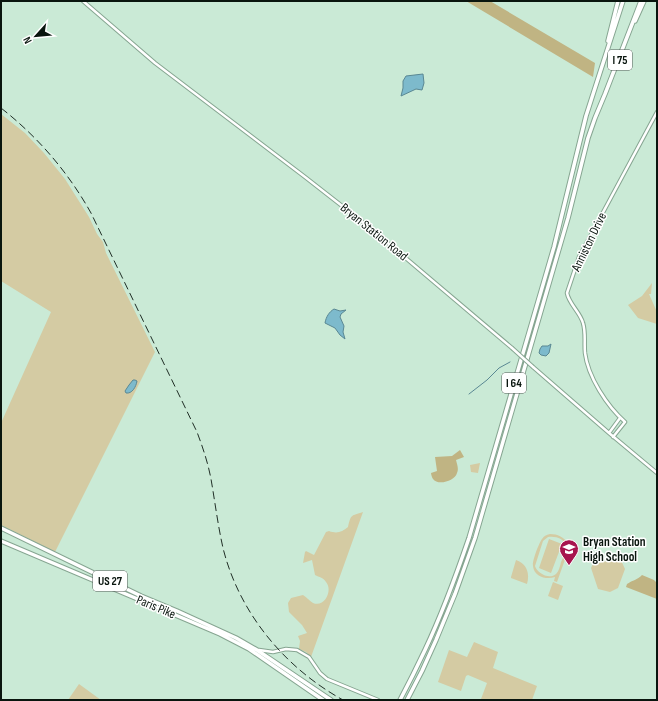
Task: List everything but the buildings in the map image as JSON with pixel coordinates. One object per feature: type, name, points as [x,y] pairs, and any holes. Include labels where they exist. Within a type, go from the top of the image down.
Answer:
[{"type":"highway","name":"I 64","points":[[400,700],[440,616],[469,538],[554,247],[582,133],[618,1]]},
{"type":"highway","name":"I 75","points":[[594,90],[623,1]]},
{"type":"highway","name":"I 64","points":[[407,700],[436,640],[455,594],[475,538],[559,248],[588,139],[640,1]]},
{"type":"highway","name":"I 75","points":[[595,118],[644,1]]},
{"type":"highway","name":"Paris Pike","points":[[1,528],[140,598],[220,634],[266,657]]},
{"type":"highway","name":"Paris Pike","points":[[1,541],[208,625],[236,638],[256,650]]},
{"type":"highway","name":"US 27","points":[[256,650],[323,700]]},
{"type":"highway","name":"US 27","points":[[266,657],[331,700]]},
{"type":"main road","name":"Bryan Station Road","points":[[82,1],[155,63],[369,227],[512,348],[613,437],[657,473]]},
{"type":"main road","name":"Anniston Drive","points":[[613,437],[625,422],[612,408],[597,387],[590,373],[585,351],[583,321],[569,298],[568,293],[579,257],[657,112]]},
{"type":"main road","points":[[609,433],[620,418]]},
{"type":"main road","points":[[256,650],[273,652],[293,649],[300,651],[309,658],[320,673],[325,677],[378,700]]},
{"type":"main road","points":[[266,657],[269,652]]},
{"type":"main road","points":[[266,657],[273,652]]},
{"type":"main road","points":[[272,660],[271,655],[273,652]]},
{"type":"shaded area","points":[[466,1],[490,1],[595,63],[593,77]]},
{"type":"shaded area","points":[[1,114],[25,133],[44,153],[65,179],[103,242],[106,253],[155,352],[55,552],[1,525],[1,423],[51,312],[1,281]]},
{"type":"shaded area","points":[[652,283],[651,294],[649,294],[657,312],[657,324],[638,318],[628,305],[642,296]]},
{"type":"shaded area","points":[[460,450],[464,457],[456,460],[458,470],[456,476],[446,482],[435,481],[431,473],[437,471],[435,457],[452,456]]},
{"type":"shaded area","points":[[480,463],[478,473],[471,472],[470,465]]},
{"type":"shaded area","points":[[363,512],[311,657],[306,652],[299,649],[300,641],[298,636],[307,633],[302,625],[289,612],[288,603],[291,598],[303,595],[313,603],[321,603],[327,597],[329,589],[325,581],[315,575],[312,560],[303,563],[305,552],[306,551],[314,555],[326,532],[339,532],[344,530],[348,527],[352,516]]},
{"type":"shaded area","points":[[550,534],[560,536],[568,543],[569,539],[572,540],[557,582],[554,581],[555,577],[545,578],[538,575],[533,566],[541,541],[544,536]],"holes":[[[548,537],[557,537],[562,540],[566,547],[558,571],[553,576],[547,576],[538,571],[535,566],[543,541]]]},
{"type":"shaded area","points":[[549,539],[562,544],[551,573],[539,568]]},
{"type":"shaded area","points":[[620,558],[625,569],[618,588],[610,592],[598,589],[591,568],[593,564]]},
{"type":"shaded area","points":[[516,560],[523,564],[527,569],[527,584],[511,578]]},
{"type":"shaded area","points":[[642,575],[654,580],[657,583],[657,599],[626,587],[627,584]]},
{"type":"shaded area","points":[[553,582],[563,586],[558,600],[548,596]]},
{"type":"shaded area","points":[[474,642],[498,652],[493,668],[537,686],[532,700],[483,700],[481,699],[487,683],[468,675],[466,676],[461,691],[438,682],[449,650],[467,657]]},
{"type":"shaded area","points":[[79,684],[101,700],[68,700]]},
{"type":"water","points":[[423,74],[424,83],[422,90],[416,89],[401,96],[403,81],[406,76]]},
{"type":"water","points":[[334,309],[340,311],[346,310],[340,317],[344,326],[343,332],[345,339],[335,328],[325,323],[328,315]]},
{"type":"water","points":[[551,344],[549,353],[546,356],[539,353],[542,346],[548,346]]},
{"type":"water","points":[[133,380],[137,381],[135,388],[126,393],[125,391]]},
{"type":"waterway","points":[[469,394],[487,380],[499,368],[510,362]]},
{"type":"railway","points":[[1,108],[40,143],[62,169],[91,213],[197,432],[210,473],[223,548],[230,572],[240,595],[267,636],[284,655],[302,672],[343,700]]},
{"type":"place","name":"Bryan Station High School","points":[[569,566]]}]
